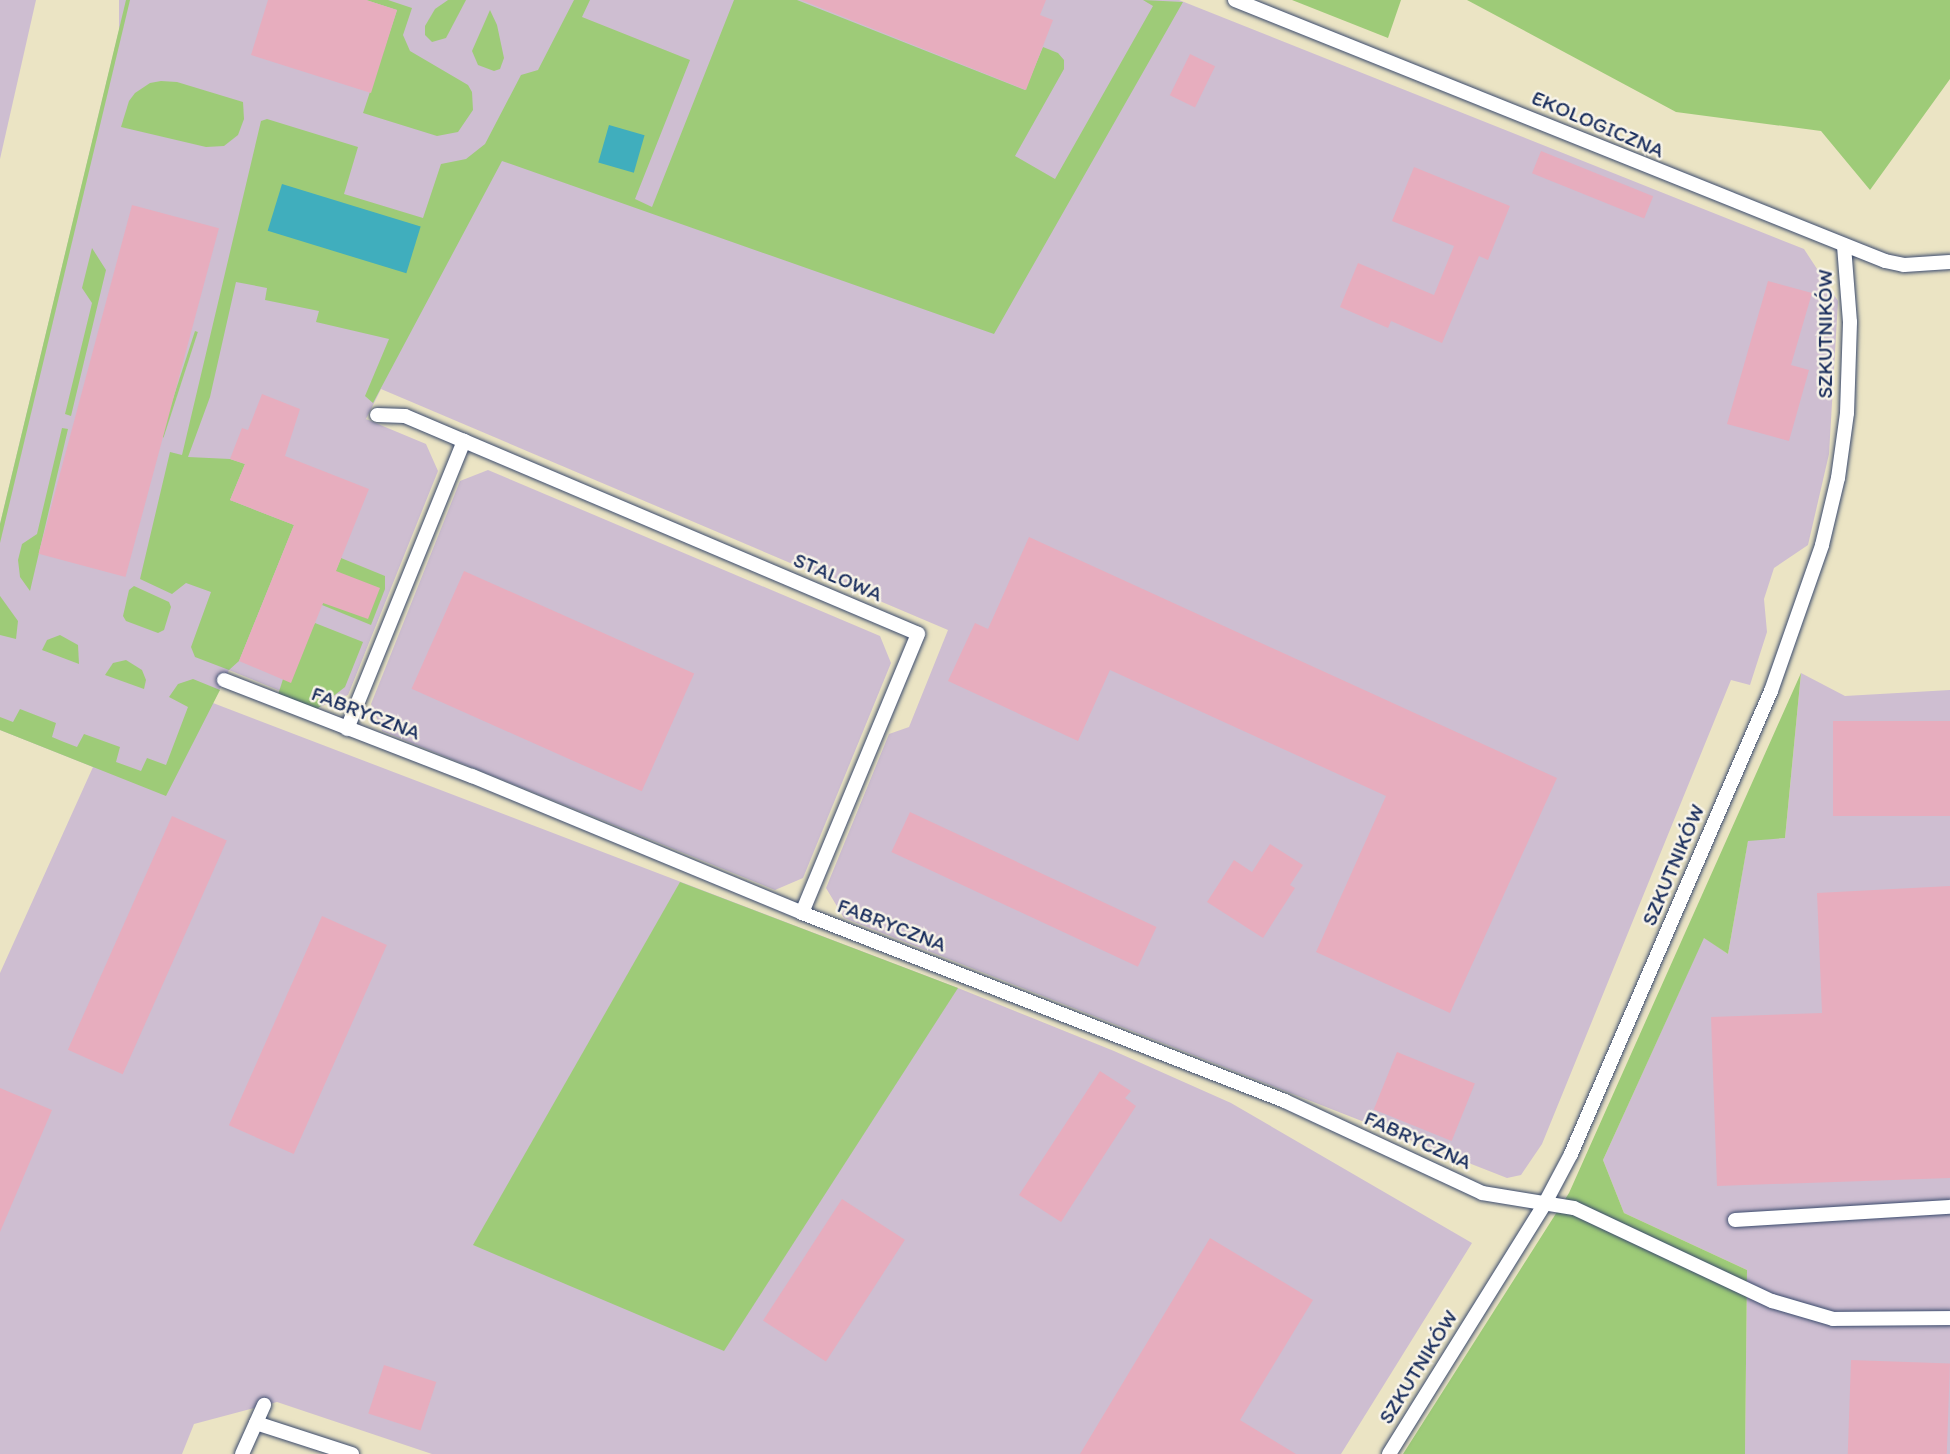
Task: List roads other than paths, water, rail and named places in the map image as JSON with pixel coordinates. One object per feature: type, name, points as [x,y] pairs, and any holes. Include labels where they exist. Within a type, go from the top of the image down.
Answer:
[{"type":"lane","name":"EKOLOGICZNA","points":[[1235,0],[1894,264],[1950,262]]},
{"type":"lane","name":"SZKUTNIKÓW","points":[[1389,1454],[1545,1203],[1571,1154],[1771,691],[1822,545],[1838,478],[1847,414],[1850,322],[1844,245]]},
{"type":"lane","name":"STALOWA","points":[[377,415],[405,416],[918,634],[802,913]]},
{"type":"lane","points":[[347,729],[464,441]]},
{"type":"lane","name":"FABRYCZNA","points":[[224,680],[472,776],[802,913],[1285,1101],[1482,1193],[1574,1208],[1772,1301],[1833,1319],[1950,1318]]},
{"type":"lane","points":[[1735,1220],[1950,1207]]},
{"type":"lane","points":[[242,1454],[264,1405]]},
{"type":"lane","points":[[256,1423],[352,1454]]},
{"type":"water","points":[[609,125],[645,135],[634,173],[598,162]]},
{"type":"water","points":[[282,184],[421,226],[406,273],[268,231]]}]
